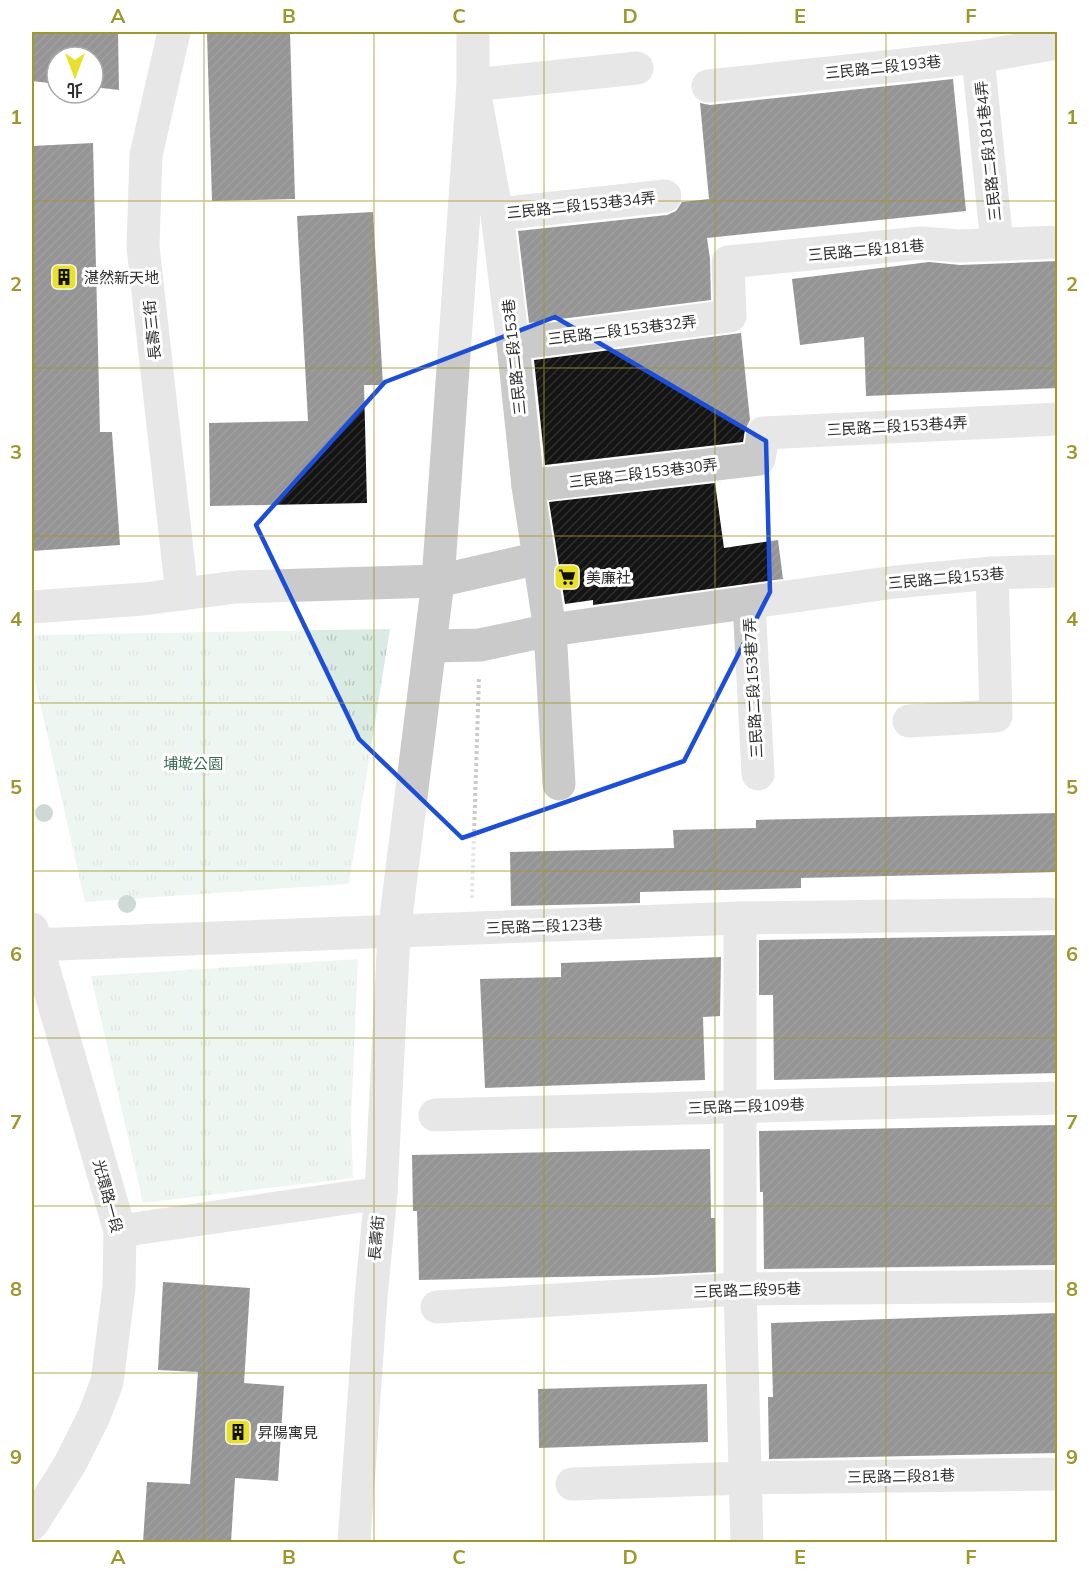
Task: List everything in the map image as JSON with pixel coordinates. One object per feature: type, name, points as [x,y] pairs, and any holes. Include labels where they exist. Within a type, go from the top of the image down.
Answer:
[{"type":"street","name":"長壽三街","points":[[174,32],[146,155],[143,247],[182,594]]},
{"type":"street","points":[[473,32],[473,85],[637,68]]},
{"type":"street","name":"三民路二段193巷","points":[[708,86],[978,57],[1058,43]]},
{"type":"street","name":"三民路二段181巷4弄","points":[[978,57],[997,244]]},
{"type":"street","name":"三民路二段153巷","points":[[473,85],[497,214],[528,486],[550,630]]},
{"type":"street","name":"長壽街","points":[[354,1542],[371,1297],[381,1193],[394,933],[432,646],[473,85]]},
{"type":"street","name":"三民路二段153巷34弄","points":[[497,214],[665,196]]},
{"type":"street","name":"三民路二段181巷","points":[[730,316],[728,262],[921,243],[959,246],[1058,242]]},
{"type":"street","name":"三民路二段153巷32弄","points":[[513,344],[730,316]]},
{"type":"street","name":"三民路二段153巷4弄","points":[[759,459],[763,433],[1058,419]]},
{"type":"street","name":"三民路二段153巷30弄","points":[[528,486],[759,459]]},
{"type":"street","points":[[32,607],[143,599],[237,587],[438,581],[539,558]]},
{"type":"street","name":"三民路二段153巷","points":[[432,646],[480,645],[550,630],[895,582],[992,573],[1058,571]]},
{"type":"street","points":[[909,721],[996,716],[992,573]]},
{"type":"street","name":"三民路二段153巷7弄","points":[[749,603],[758,774]]},
{"type":"street","points":[[550,630],[559,784]]},
{"type":"street","name":"三民路二段123巷","points":[[33,940],[394,933],[740,918],[1058,914]]},
{"type":"street","points":[[740,918],[742,1106],[740,1289],[747,1542]]},
{"type":"street","name":"光環路一段","points":[[32,1524],[70,1464],[94,1416],[107,1382],[118,1287],[120,1231],[33,940]]},
{"type":"street","name":"三民路二段109巷","points":[[435,1115],[1058,1098]]},
{"type":"street","points":[[120,1231],[381,1193]]},
{"type":"street","name":"三民路二段95巷","points":[[437,1307],[740,1289],[1058,1286]]},
{"type":"street","name":"三民路二段81巷","points":[[572,1484],[745,1478],[1058,1474]]},
{"type":"path","points":[[471,928],[480,645]]},
{"type":"highlighted area","points":[[555,317],[766,441],[770,592],[684,761],[462,838],[359,739],[256,525],[385,382]]},
{"type":"green space","name":"埔墘公園","points":[[390,629],[349,884],[85,902],[32,668],[32,635]]},
{"type":"green space","points":[[358,959],[351,1121],[353,1178],[143,1203],[91,976]]},
{"type":"building","points":[[32,32],[118,32],[119,90],[105,88],[105,45],[45,45],[45,83],[32,81]]},
{"type":"building","points":[[290,32],[295,199],[212,201],[207,34]]},
{"type":"building","points":[[953,79],[966,211],[707,238],[711,300],[529,323],[518,231],[667,215],[676,211],[682,202],[709,199],[700,103],[710,105]]},
{"type":"building","points":[[93,143],[100,432],[112,432],[120,545],[32,551],[32,146]]},
{"type":"building","points":[[373,212],[383,385],[364,385],[367,503],[210,506],[209,423],[308,421],[297,216]]},
{"type":"building","points":[[1058,261],[1058,388],[866,396],[864,337],[800,345],[792,279],[929,262],[960,265]]},
{"type":"building","points":[[741,333],[750,420],[743,442],[545,465],[534,360]]},
{"type":"building","points":[[715,483],[724,548],[778,540],[783,579],[593,605],[593,600],[565,604],[549,502]]},
{"type":"building","points":[[1058,813],[1058,872],[801,878],[801,888],[640,892],[640,903],[511,906],[510,852],[674,848],[673,830],[756,828],[756,820]]},
{"type":"building","points":[[1058,935],[1058,1073],[774,1080],[773,995],[759,995],[759,940]]},
{"type":"building","points":[[721,957],[720,1016],[703,1017],[705,1080],[485,1088],[480,979],[561,977],[561,963]]},
{"type":"building","points":[[1058,1125],[1058,1265],[764,1269],[759,1131]]},
{"type":"building","points":[[710,1149],[711,1218],[715,1218],[716,1272],[419,1280],[417,1211],[413,1211],[412,1155]]},
{"type":"building","name":"昇陽寓見","points":[[163,1282],[250,1288],[244,1383],[284,1386],[278,1481],[235,1478],[231,1542],[143,1542],[147,1482],[190,1484],[198,1372],[158,1370]]},
{"type":"building","points":[[1058,1313],[1058,1453],[769,1459],[768,1397],[773,1397],[771,1323]]},
{"type":"building","points":[[707,1384],[708,1442],[539,1448],[538,1389]]},
{"type":"place","name":"湛然新天地","points":[[64,277]]},
{"type":"place","name":"美廉社","points":[[567,577]]},
{"type":"place","name":"昇陽寓見","points":[[238,1432]]}]
